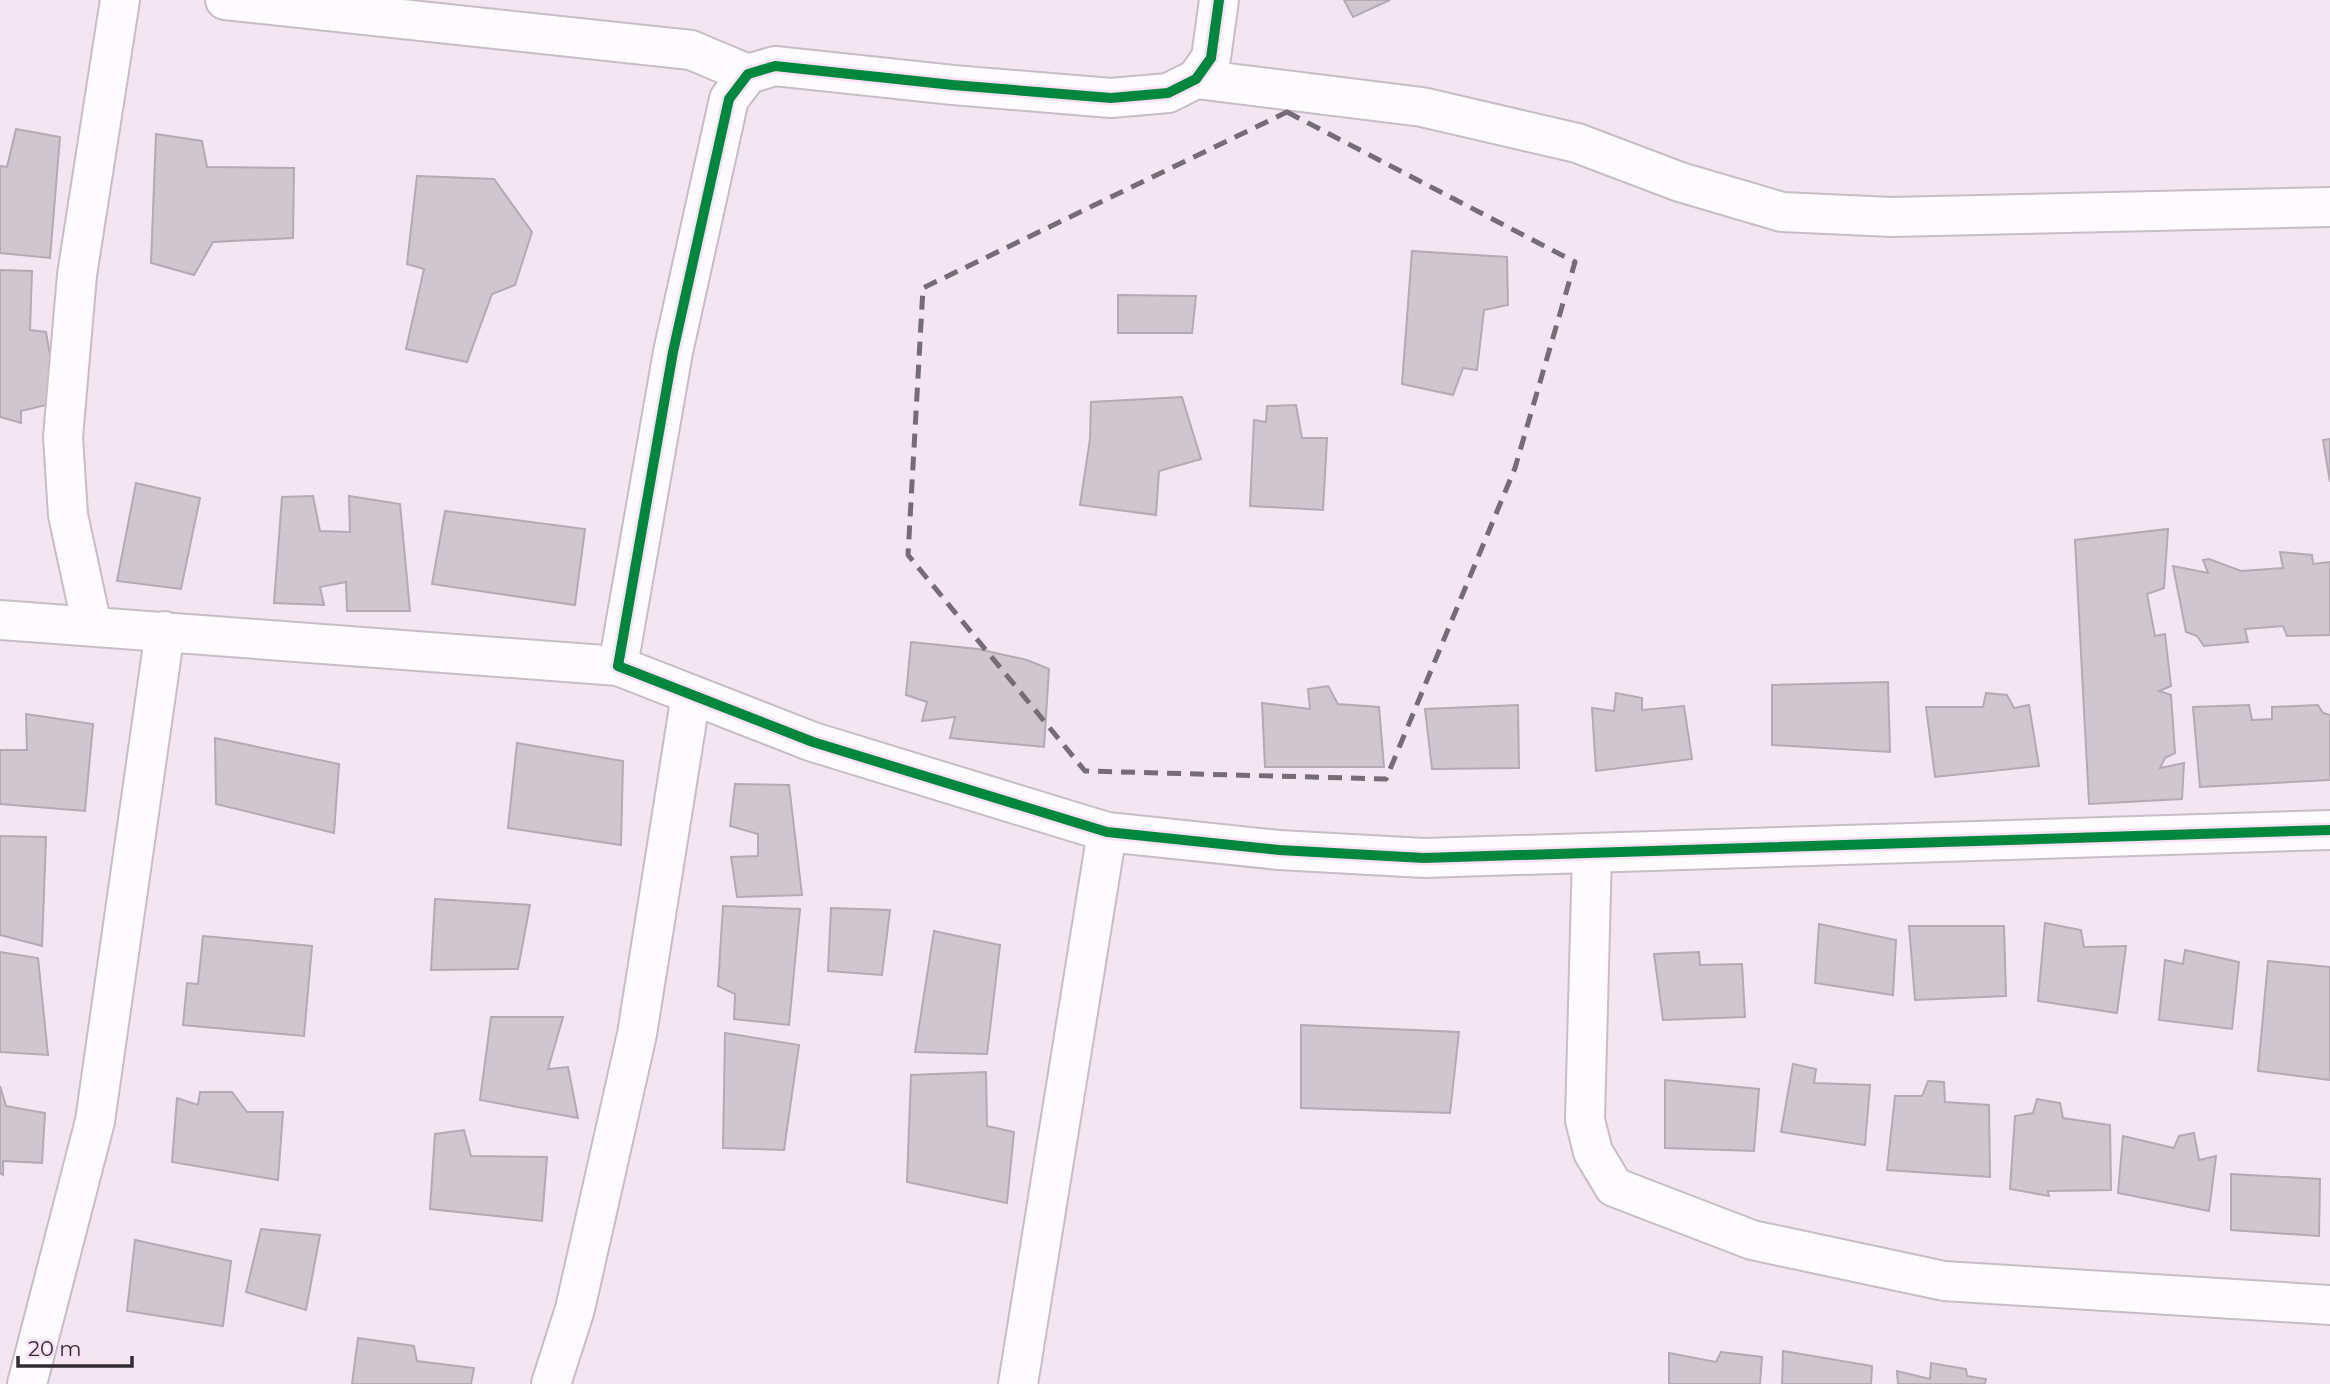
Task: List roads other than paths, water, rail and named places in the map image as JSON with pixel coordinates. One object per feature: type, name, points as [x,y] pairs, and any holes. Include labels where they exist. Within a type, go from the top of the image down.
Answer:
[{"type":"street","points":[[92,626],[68,515],[63,438],[77,275],[120,0]]},
{"type":"street","points":[[225,0],[327,5],[691,50],[748,74]]},
{"type":"street","points":[[618,666],[673,352],[729,99],[748,74],[775,66],[1111,98],[1168,93],[1196,79],[1211,58],[1219,0]]},
{"type":"street","points":[[1196,79],[1422,107],[1577,143],[1680,182],[1782,212],[1892,217],[2330,207]]},
{"type":"street","points":[[0,620],[618,666],[813,743],[1107,832],[1279,850],[1424,858],[2330,830]]},
{"type":"street","points":[[27,1384],[95,1121],[165,631]]},
{"type":"street","points":[[551,1384],[575,1309],[637,1034],[691,695]]},
{"type":"street","points":[[1018,1384],[1107,832]]},
{"type":"street","points":[[1592,853],[1585,1120],[1593,1152],[1614,1187],[1752,1240],[1944,1281],[2330,1305]]}]
